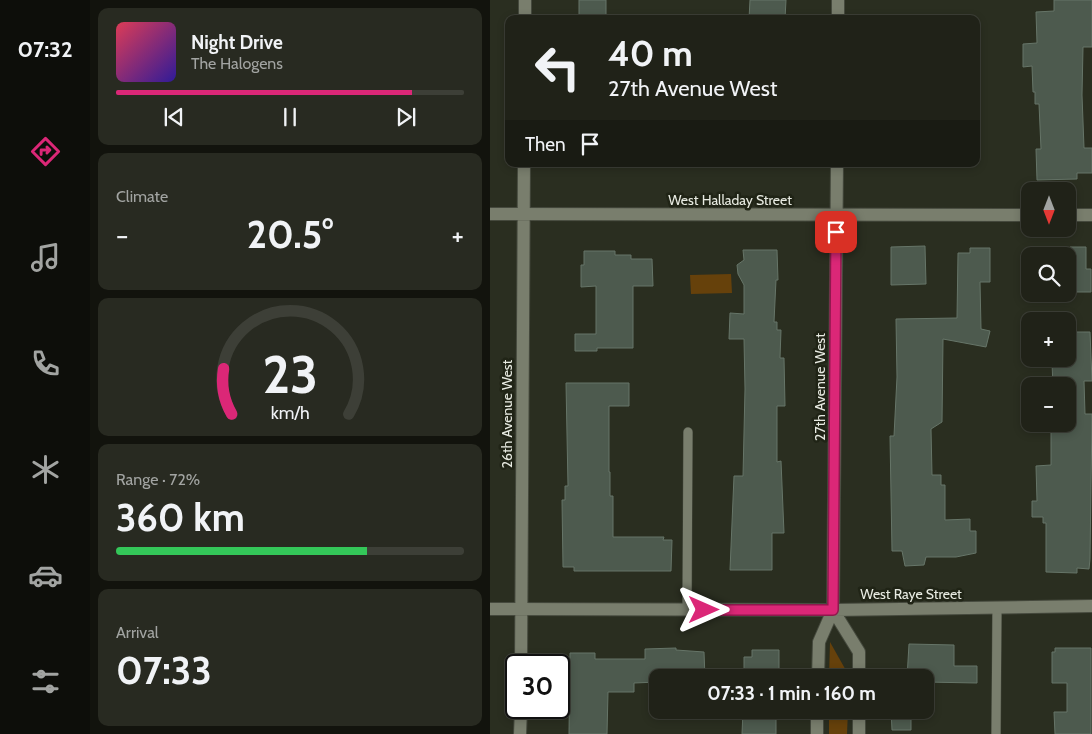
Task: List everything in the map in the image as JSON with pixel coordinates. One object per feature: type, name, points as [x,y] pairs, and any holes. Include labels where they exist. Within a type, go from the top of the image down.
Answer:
[{"type":"street","points":[[525,0],[525,15]]},
{"type":"street","points":[[838,0],[838,15]]},
{"type":"street","name":"26th Avenue West","points":[[521,654],[524,167]]},
{"type":"street","name":"27th Avenue West","points":[[818,669],[819,642],[833,610],[837,167]]},
{"type":"street","name":"West Halladay Street","points":[[490,214],[1021,215]]},
{"type":"street","points":[[1076,215],[1092,215]]},
{"type":"street","name":"West Raye Street","points":[[490,608],[833,610],[997,609],[1092,606]]},
{"type":"street","points":[[833,610],[859,652],[859,669]]},
{"type":"street","points":[[520,719],[520,734]]},
{"type":"street","points":[[817,719],[817,734]]},
{"type":"street","points":[[859,719],[859,734]]},
{"type":"lane","points":[[687,610],[688,432]]},
{"type":"lane","points":[[996,734],[997,609]]},
{"type":"shaded area","points":[[731,274],[732,293],[691,294],[690,275]]},
{"type":"shaded area","points":[[830,642],[845,669],[829,669]]},
{"type":"shaded area","points":[[829,719],[848,719],[847,734],[829,734]]},
{"type":"building","points":[[579,0],[606,0],[606,15],[579,15]]},
{"type":"building","points":[[750,0],[786,0],[785,15],[749,15]]},
{"type":"building","points":[[1054,0],[1092,0],[1092,47],[1083,47],[1082,95],[1084,148],[1092,148],[1092,173],[1077,173],[1077,179],[1037,180],[1036,149],[1041,149],[1039,104],[1035,104],[1032,66],[1023,67],[1023,44],[1037,43],[1036,12],[1054,11]]},
{"type":"building","points":[[925,246],[926,284],[891,285],[891,247]]},
{"type":"building","points":[[1076,247],[1086,247],[1086,269],[1091,269],[1091,292],[1076,292]]},
{"type":"building","points":[[970,248],[990,248],[990,282],[980,282],[981,329],[990,331],[986,347],[943,339],[942,422],[931,429],[932,475],[941,475],[941,485],[945,485],[945,520],[970,519],[970,531],[976,531],[976,553],[956,557],[926,557],[924,565],[905,566],[902,551],[892,551],[890,436],[894,436],[897,377],[896,319],[957,318],[958,253],[970,253]]},
{"type":"building","points":[[743,250],[777,250],[778,280],[776,280],[774,322],[777,322],[777,330],[781,330],[780,358],[784,358],[785,406],[777,406],[777,462],[781,461],[784,533],[772,533],[772,570],[730,570],[734,476],[743,476],[745,389],[744,339],[729,339],[730,313],[744,314],[744,285],[738,274],[737,265],[744,260]]},
{"type":"building","points":[[584,251],[615,251],[615,255],[631,255],[631,259],[652,259],[653,286],[633,286],[633,348],[597,348],[597,351],[575,351],[575,334],[596,334],[596,286],[581,287],[581,265],[584,265]]},
{"type":"building","points":[[1076,332],[1090,332],[1092,381],[1084,381],[1085,414],[1092,414],[1090,559],[1089,569],[1077,568],[1077,573],[1046,572],[1046,523],[1043,523],[1043,517],[1032,517],[1032,501],[1037,501],[1036,466],[1051,465],[1051,432],[1076,432],[1076,377],[1053,377],[1052,367],[1076,367]]},
{"type":"building","points":[[566,383],[629,383],[629,406],[609,406],[609,472],[610,496],[613,496],[613,537],[664,537],[663,540],[672,540],[671,571],[574,571],[574,567],[563,567],[562,500],[565,500],[565,486],[568,486]]},
{"type":"building","points":[[909,644],[954,645],[954,666],[977,666],[977,683],[934,682],[934,669],[908,669]]},
{"type":"building","points":[[676,648],[676,650],[704,652],[705,669],[649,669],[649,682],[634,683],[634,692],[608,692],[607,734],[569,734],[570,653],[595,653],[595,659],[645,659],[645,649]]},
{"type":"building","points":[[1055,648],[1091,648],[1091,734],[1055,734],[1054,712],[1067,712],[1067,683],[1052,683],[1052,652],[1055,652]]},
{"type":"building","points":[[752,650],[779,650],[779,669],[744,669],[744,657],[752,657]]},
{"type":"building","points":[[743,719],[776,719],[776,734],[742,734]]},
{"type":"building","points":[[891,719],[911,719],[911,730],[892,730]]},
{"type":"route","points":[[704,610],[833,610],[836,232]]}]
